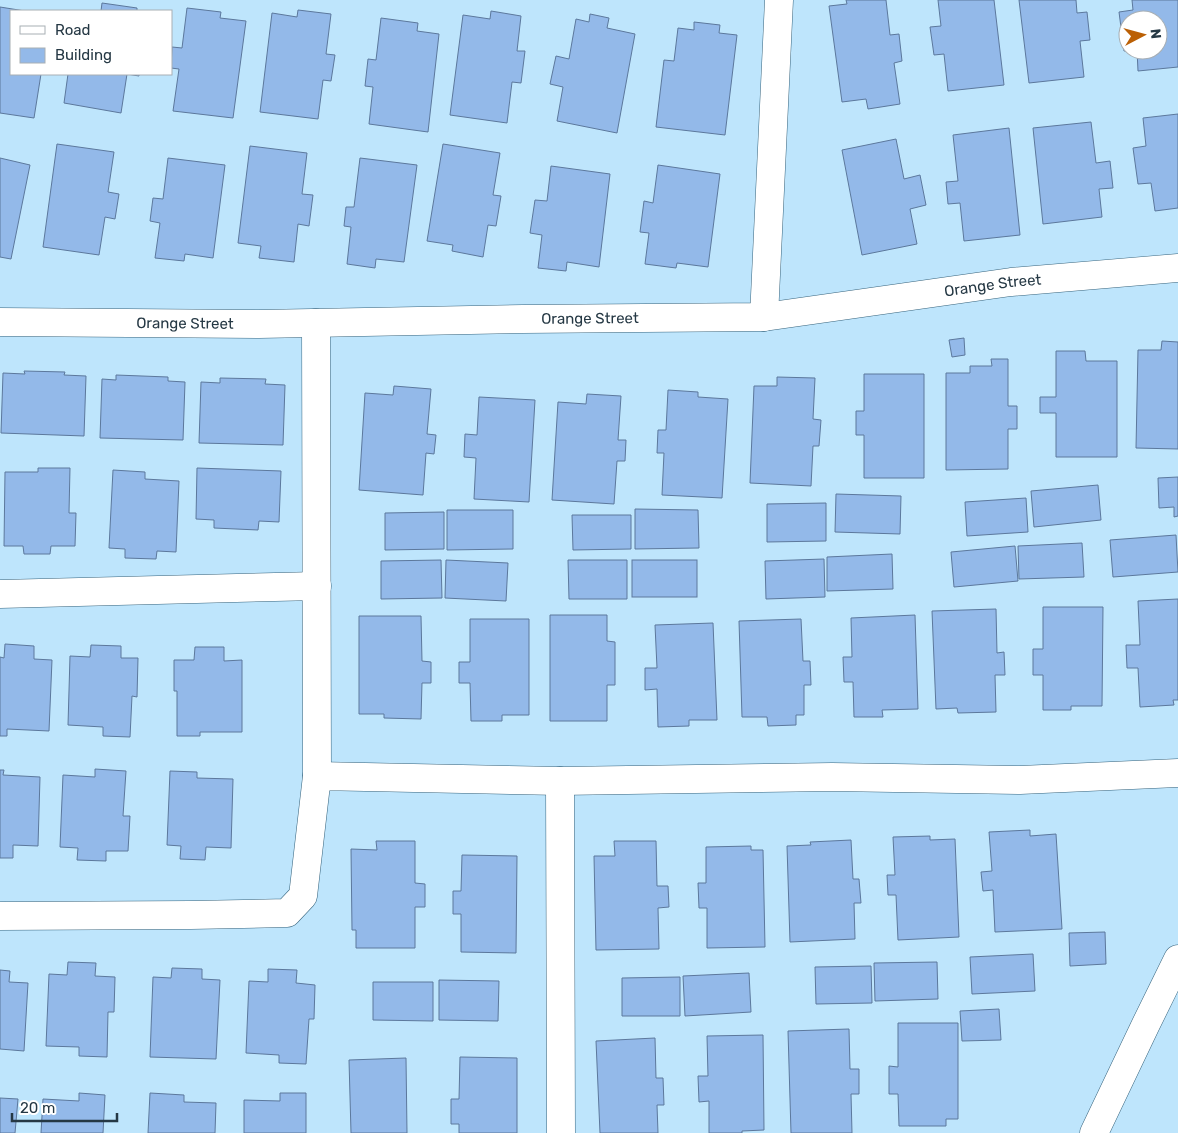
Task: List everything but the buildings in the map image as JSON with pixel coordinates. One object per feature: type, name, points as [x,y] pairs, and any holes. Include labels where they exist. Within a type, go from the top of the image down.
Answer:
[{"type":"street","points":[[764,317],[779,0]]},
{"type":"street","name":"Orange Street","points":[[0,322],[260,324],[764,317],[1011,282],[1178,268]]},
{"type":"street","points":[[0,916],[182,915],[287,912],[303,896],[317,776],[316,323]]},
{"type":"street","points":[[0,594],[316,586]]},
{"type":"street","points":[[317,776],[560,781],[832,777],[1020,780],[1178,773]]},
{"type":"street","points":[[560,781],[561,1133]]},
{"type":"street","points":[[1094,1133],[1178,959]]}]
